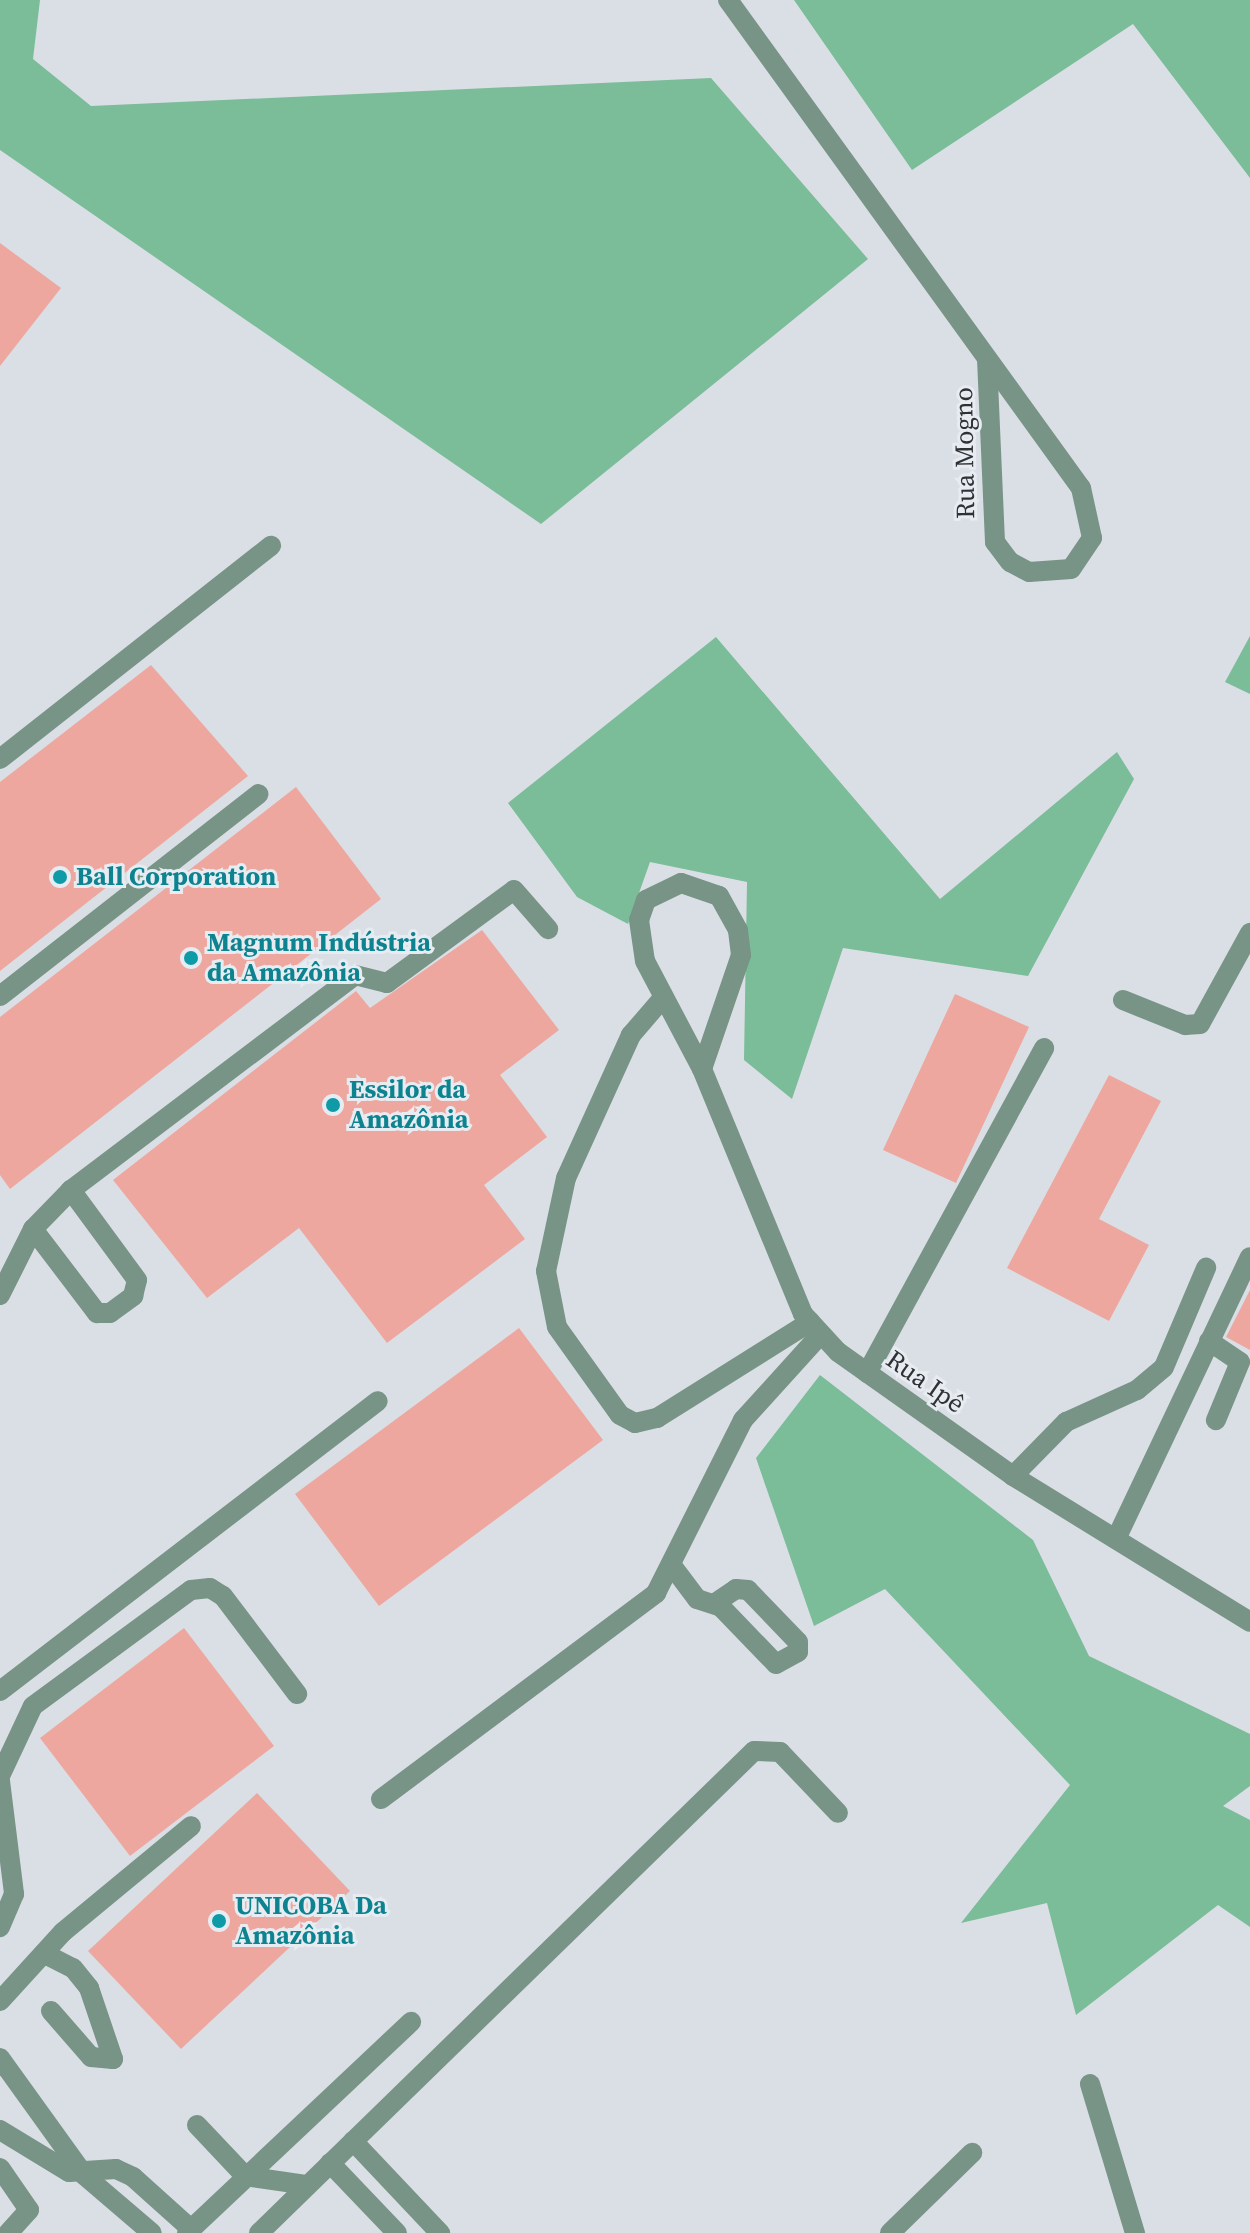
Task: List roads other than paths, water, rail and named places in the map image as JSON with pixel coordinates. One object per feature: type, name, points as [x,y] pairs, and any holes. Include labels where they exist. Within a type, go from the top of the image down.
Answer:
[{"type":"street","name":"Rua Mogno","points":[[728,0],[1081,488],[1092,538],[1071,569],[1029,572],[1010,562],[995,542],[987,362]]},
{"type":"street","points":[[0,759],[271,546]]},
{"type":"street","points":[[0,996],[259,794]]},
{"type":"street","name":"Rua Ipê","points":[[702,1069],[741,955],[730,909],[701,886],[660,888],[646,900],[641,945],[662,999],[702,1069],[786,1283],[815,1328],[867,1373],[1013,1476],[1250,1622]]},
{"type":"street","points":[[0,1295],[33,1229],[71,1190],[355,975],[387,983],[514,890],[548,929]]},
{"type":"street","points":[[1123,1000],[1185,1025],[1200,1024],[1250,933]]},
{"type":"street","points":[[662,999],[631,1035],[566,1178],[546,1271],[557,1327],[620,1415],[644,1423],[815,1328]]},
{"type":"street","points":[[867,1373],[1044,1048]]},
{"type":"street","points":[[33,1229],[97,1313],[110,1313],[133,1296],[137,1280],[71,1190]]},
{"type":"street","points":[[1116,1539],[1250,1257]]},
{"type":"street","points":[[1013,1476],[1066,1422],[1137,1390],[1164,1367],[1206,1268]]},
{"type":"street","points":[[381,1799],[603,1638],[656,1593],[673,1567],[726,1445],[815,1328]]},
{"type":"street","points":[[1209,1341],[1234,1354],[1241,1367],[1216,1420]]},
{"type":"street","points":[[0,1691],[378,1401]]},
{"type":"street","points":[[673,1567],[697,1599],[715,1603]]},
{"type":"street","points":[[0,1926],[14,1894],[0,1779],[33,1706],[191,1590],[210,1588],[223,1596],[297,1694]]},
{"type":"street","points":[[271,2229],[307,2185],[754,1751],[780,1752],[838,1813]]},
{"type":"street","points":[[0,2001],[45,1954],[191,1826]]},
{"type":"street","points":[[45,1954],[73,1968],[89,1988],[113,2059],[91,2057],[51,2011]]},
{"type":"street","points":[[84,2175],[102,2168],[133,2177],[189,2231],[411,2022]]},
{"type":"street","points":[[0,2058],[84,2175]]},
{"type":"street","points":[[1090,2084],[1135,2233]]},
{"type":"street","points":[[197,2125],[245,2176],[307,2185]]},
{"type":"street","points":[[0,2130],[84,2175],[152,2233]]},
{"type":"street","points":[[353,2141],[440,2233]]},
{"type":"street","points":[[890,2233],[972,2153]]},
{"type":"street","points":[[330,2163],[397,2233]]},
{"type":"street","points":[[0,2168],[29,2210],[8,2233]]},
{"type":"place","name":"Ball Corporation","points":[[60,877]]},
{"type":"place","name":"Magnum Indústria da Amazônia","points":[[191,958]]},
{"type":"place","name":"Essilor da Amazônia","points":[[333,1105]]},
{"type":"place","name":"UNICOBA Da Amazônia","points":[[219,1921]]}]
